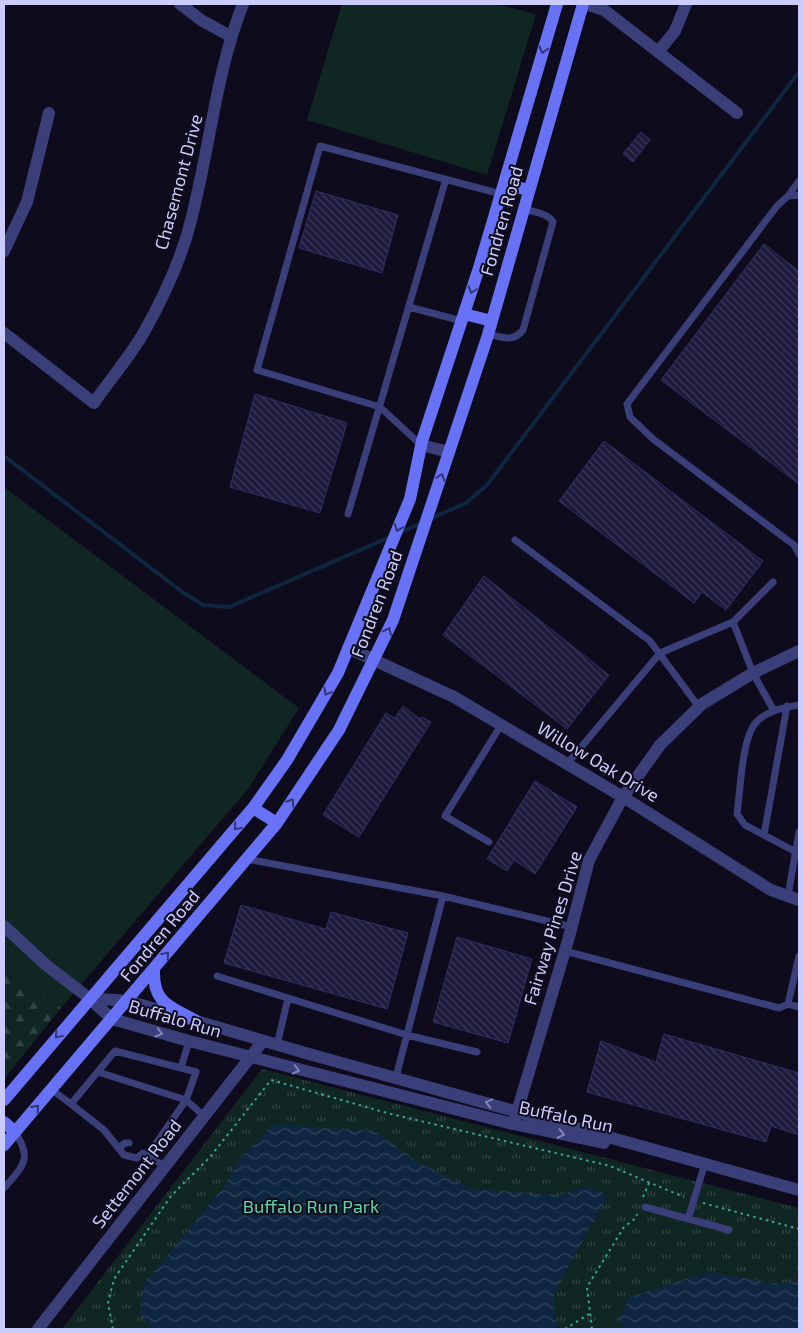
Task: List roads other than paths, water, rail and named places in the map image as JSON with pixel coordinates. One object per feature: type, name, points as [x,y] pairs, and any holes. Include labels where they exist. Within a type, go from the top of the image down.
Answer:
[{"type":"main road","name":"Fondren Road","points":[[4,1100],[89,998],[253,808],[287,760],[338,673],[410,499],[421,445],[503,189],[557,4]]},
{"type":"main road","name":"Fondren Road","points":[[4,1145],[112,1020],[277,823],[338,730],[374,660],[393,620],[490,328],[584,4]]},
{"type":"main road","points":[[503,189],[529,190]]},
{"type":"main road","points":[[463,317],[490,328]]},
{"type":"main road","points":[[253,808],[277,823]]},
{"type":"main road","points":[[154,970],[155,990],[161,1000],[196,1021]]},
{"type":"main road","points":[[4,1122],[15,1132]]},
{"type":"street","points":[[180,4],[200,20],[230,36]]},
{"type":"street","name":"Chasemont Drive","points":[[4,333],[94,403],[144,332],[168,283],[186,236],[209,145],[230,36],[243,4]]},
{"type":"street","points":[[584,4],[604,10],[737,113]]},
{"type":"street","points":[[658,52],[675,31],[686,4]]},
{"type":"street","points":[[4,251],[27,202],[48,113]]},
{"type":"street","points":[[421,445],[449,452]]},
{"type":"street","name":"Willow Oak Drive","points":[[348,648],[454,697],[623,797],[772,890],[794,898]]},
{"type":"street","name":"Fairway Pines Drive","points":[[513,1124],[572,927],[589,860],[623,797],[660,744],[699,707],[753,673],[799,651]]},
{"type":"street","points":[[4,926],[46,965],[89,998]]},
{"type":"street","name":"Buffalo Run","points":[[89,998],[128,1001],[276,1045],[517,1110],[799,1190]]},
{"type":"street","name":"Buffalo Run","points":[[89,998],[112,1020],[249,1058],[513,1124],[704,1163]]},
{"type":"street","name":"Settemont Road","points":[[38,1329],[263,1041]]},
{"type":"lane","points":[[421,445],[380,407],[257,370],[320,146],[446,179],[503,189]]},
{"type":"lane","points":[[348,514],[446,179]]},
{"type":"lane","points":[[799,181],[788,196],[777,206],[627,404],[630,417],[653,439],[794,545],[799,554]]},
{"type":"lane","points":[[788,196],[799,195]]},
{"type":"lane","points":[[490,328],[508,339],[519,335],[522,330],[553,222],[551,218],[545,215],[524,209]]},
{"type":"lane","points":[[409,307],[463,317]]},
{"type":"lane","points":[[514,540],[650,641],[699,707]]},
{"type":"lane","points":[[567,764],[660,653],[733,622],[773,582]]},
{"type":"lane","points":[[733,622],[753,673],[774,711]]},
{"type":"lane","points":[[796,852],[745,825],[737,814],[748,736],[754,724],[774,711],[799,704]]},
{"type":"lane","points":[[764,835],[787,706]]},
{"type":"lane","points":[[489,842],[445,816],[500,725]]},
{"type":"lane","points":[[794,898],[799,832]]},
{"type":"lane","points":[[247,859],[443,896],[572,927]]},
{"type":"lane","points":[[396,1078],[443,896]]},
{"type":"lane","points":[[565,951],[779,1008],[788,1004],[799,1008]]},
{"type":"lane","points":[[788,1004],[799,956]]},
{"type":"lane","points":[[217,976],[407,1035],[477,1052]]},
{"type":"lane","points":[[276,1045],[288,998]]},
{"type":"lane","points":[[176,1069],[189,1041]]},
{"type":"lane","points":[[52,1090],[104,1130],[124,1155],[137,1158],[186,1100],[196,1072],[144,1062],[129,1058],[115,1051],[71,1104]]},
{"type":"lane","points":[[98,1072],[124,1077],[168,1090],[186,1100],[204,1116]]},
{"type":"lane","points":[[4,1188],[24,1162],[26,1153],[24,1145],[15,1132]]},
{"type":"lane","points":[[119,1148],[126,1143],[129,1144]]},
{"type":"lane","points":[[144,1151],[164,1167]]},
{"type":"lane","points":[[688,1219],[704,1163]]},
{"type":"lane","points":[[642,1206],[729,1230]]},
{"type":"water","points":[[274,1124],[375,1131],[418,1162],[471,1189],[561,1195],[586,1186],[608,1195],[554,1294],[557,1329],[153,1329],[139,1314],[144,1283],[227,1183],[240,1157]]},
{"type":"water","points":[[708,1272],[779,1284],[799,1280],[799,1329],[627,1329],[618,1320],[629,1297]]},
{"type":"waterway","points":[[430,519],[466,503],[487,485],[799,72]]},
{"type":"waterway","points":[[4,456],[181,591],[203,605],[229,607],[390,537]]},
{"type":"waterway","points":[[401,532],[422,523]]},
{"type":"park label","name":"Buffalo Run Park","points":[[311,1207]]}]
